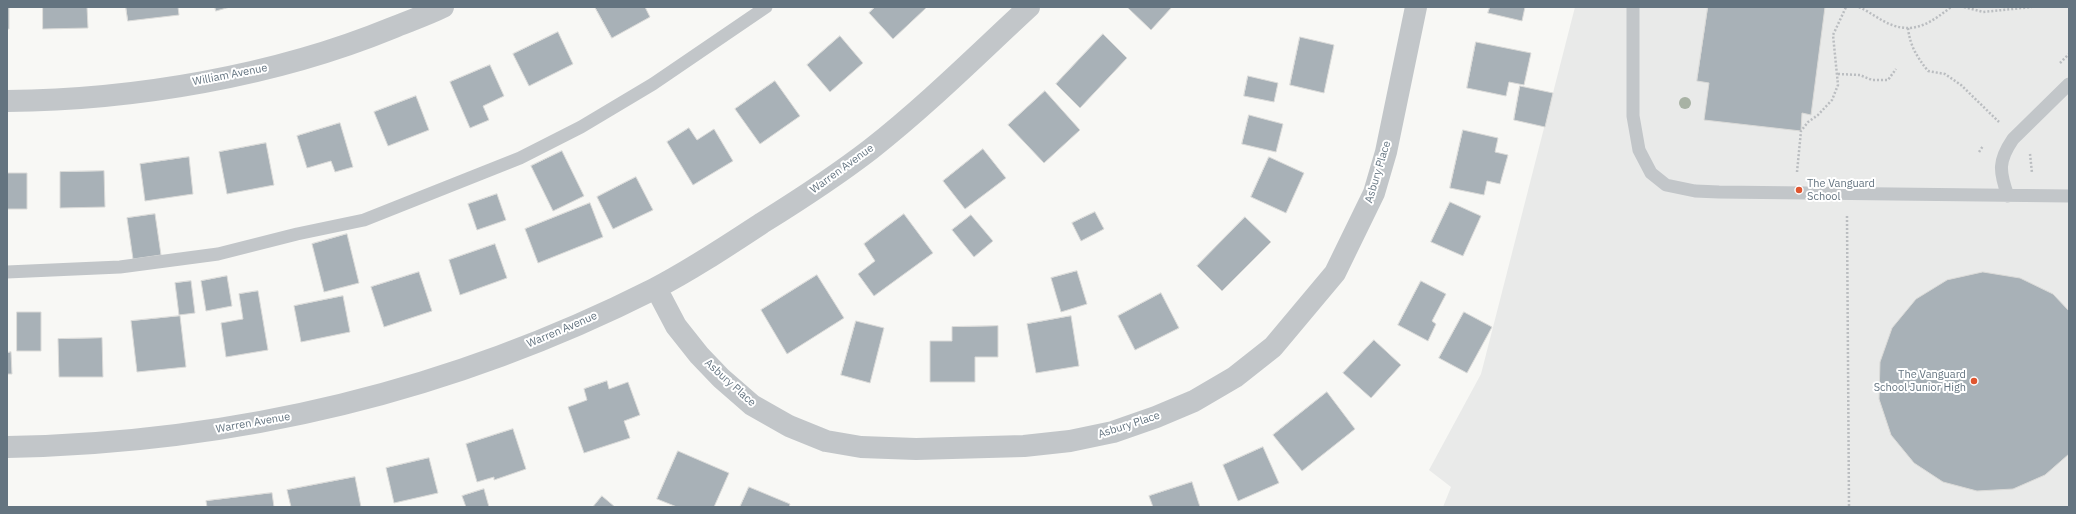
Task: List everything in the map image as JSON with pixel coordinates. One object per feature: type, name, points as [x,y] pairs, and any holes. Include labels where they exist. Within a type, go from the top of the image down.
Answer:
[{"type":"street","name":"William Avenue","points":[[7,101],[54,100],[163,88],[297,62],[365,39],[443,7]]},
{"type":"street","name":"Warren Avenue","points":[[7,447],[48,446],[152,439],[234,427],[316,412],[397,390],[476,366],[553,336],[656,288],[727,246],[812,191],[870,149],[928,102],[1029,7]]},
{"type":"street","name":"Asbury Place","points":[[656,288],[676,326],[699,355],[721,378],[752,405],[789,426],[826,441],[861,447],[916,449],[1024,446],[1070,442],[1106,434],[1156,417],[1194,401],[1235,377],[1273,347],[1335,273],[1374,193],[1386,152],[1416,7]]},
{"type":"lane","points":[[7,272],[120,267],[218,254],[297,234],[364,220],[513,161],[581,127],[653,84],[766,7]]},
{"type":"lane","points":[[1633,7],[1633,116],[1639,150],[1651,172],[1666,185],[1695,191],[2069,196]]},
{"type":"lane","points":[[2008,196],[2000,174],[2002,159],[2013,139],[2069,84]]},
{"type":"path","points":[[1796,192],[1801,131],[1808,122],[1818,115],[1832,100],[1838,85],[1833,35],[1846,7]]},
{"type":"path","points":[[1859,7],[1892,25],[1908,28],[1917,28],[1933,21],[1951,7]]},
{"type":"path","points":[[1964,7],[1983,12],[2032,7]]},
{"type":"path","points":[[1908,28],[1909,38],[1916,55],[1928,71],[1945,74],[1962,85],[1999,121],[2013,139],[2030,153],[2032,179]]},
{"type":"path","points":[[1838,74],[1860,75],[1872,80],[1888,80],[1896,69]]},
{"type":"path","points":[[1847,193],[1849,507]]},
{"type":"shaded area","name":"The Vanguard School","points":[[1575,7],[2069,7],[2069,507],[1443,507],[1451,487],[1429,470],[1481,374]]},
{"type":"building","points":[[7,7],[9,7],[9,29],[7,29]]},
{"type":"building","points":[[43,7],[87,7],[88,28],[43,29]]},
{"type":"building","points":[[126,7],[178,7],[179,15],[128,21]]},
{"type":"building","points":[[215,7],[230,7],[216,11]]},
{"type":"building","points":[[595,7],[645,7],[650,17],[612,38]]},
{"type":"building","points":[[875,7],[926,8],[893,39],[869,13]]},
{"type":"building","points":[[1172,7],[1151,30],[1128,8]]},
{"type":"building","points":[[1490,7],[1525,7],[1522,21],[1488,13]]},
{"type":"building","points":[[1708,7],[1825,7],[1811,115],[1802,113],[1801,131],[1704,120],[1709,83],[1697,81]]},
{"type":"building","points":[[558,32],[573,64],[529,86],[513,54]]},
{"type":"building","points":[[1103,34],[1127,58],[1080,108],[1056,84]]},
{"type":"building","points":[[840,36],[863,63],[830,92],[807,65]]},
{"type":"building","points":[[1300,37],[1334,45],[1324,93],[1290,85]]},
{"type":"building","points":[[1476,42],[1531,53],[1524,85],[1509,82],[1506,96],[1467,88]]},
{"type":"building","points":[[490,65],[504,96],[483,106],[489,120],[470,128],[450,82]]},
{"type":"building","points":[[1248,76],[1278,83],[1274,102],[1244,96]]},
{"type":"building","points":[[775,81],[800,116],[760,144],[735,109]]},
{"type":"building","points":[[1520,86],[1553,93],[1545,127],[1514,120]]},
{"type":"building","points":[[1045,91],[1080,130],[1044,163],[1008,125]]},
{"type":"building","points":[[416,96],[429,130],[388,146],[374,112]]},
{"type":"building","points":[[1249,115],[1283,124],[1276,152],[1242,144]]},
{"type":"building","points":[[340,123],[353,167],[335,172],[331,161],[307,168],[297,136]]},
{"type":"building","points":[[689,128],[697,140],[714,129],[733,161],[693,185],[667,142]]},
{"type":"building","points":[[1463,130],[1498,138],[1495,152],[1508,155],[1500,184],[1487,181],[1484,195],[1450,188]]},
{"type":"building","points":[[266,143],[274,185],[227,194],[219,152]]},
{"type":"building","points":[[983,149],[1006,178],[965,209],[943,181]]},
{"type":"building","points":[[562,151],[584,196],[553,211],[531,166]]},
{"type":"building","points":[[189,157],[193,194],[145,201],[140,164]]},
{"type":"building","points":[[1269,157],[1304,173],[1286,213],[1251,197]]},
{"type":"building","points":[[104,171],[105,207],[60,208],[60,172]]},
{"type":"building","points":[[7,173],[27,173],[27,209],[7,209]]},
{"type":"building","points":[[636,177],[653,210],[613,229],[597,197]]},
{"type":"building","points":[[497,194],[506,220],[477,230],[468,204]]},
{"type":"building","points":[[1450,202],[1481,216],[1463,256],[1431,242]]},
{"type":"building","points":[[590,203],[603,237],[538,263],[525,229]]},
{"type":"building","points":[[1095,212],[1104,229],[1081,241],[1072,223]]},
{"type":"building","points":[[155,214],[161,255],[133,259],[127,218]]},
{"type":"building","points":[[904,214],[933,253],[874,296],[858,274],[875,261],[864,244]]},
{"type":"building","points":[[971,215],[993,241],[974,257],[952,230]]},
{"type":"building","points":[[1245,217],[1271,242],[1222,291],[1197,266]]},
{"type":"building","points":[[347,234],[359,283],[324,292],[312,244]]},
{"type":"building","points":[[495,244],[507,278],[460,295],[449,260]]},
{"type":"building","points":[[1077,271],[1087,304],[1061,312],[1051,278]]},
{"type":"building","points":[[419,272],[432,311],[384,327],[371,287]]},
{"type":"building","name":"The Vanguard School Junior High","points":[[1983,272],[2020,278],[2053,294],[2069,311],[2069,454],[2045,475],[2013,489],[1977,491],[1943,482],[1914,463],[1891,435],[1879,399],[1880,362],[1892,328],[1916,299],[1947,280]]},
{"type":"building","points":[[817,275],[844,318],[787,354],[761,310]]},
{"type":"building","points":[[227,276],[232,306],[206,311],[201,281]]},
{"type":"building","points":[[191,281],[195,313],[179,315],[175,283]]},
{"type":"building","points":[[1421,281],[1446,294],[1432,321],[1436,324],[1428,341],[1398,325]]},
{"type":"building","points":[[258,291],[268,350],[226,357],[221,323],[243,319],[239,294]]},
{"type":"building","points":[[1161,293],[1179,328],[1135,350],[1118,316]]},
{"type":"building","points":[[343,296],[350,332],[301,342],[294,306]]},
{"type":"building","points":[[17,312],[41,312],[41,351],[17,351]]},
{"type":"building","points":[[1464,312],[1492,327],[1467,373],[1439,358]]},
{"type":"building","points":[[180,316],[186,367],[137,372],[131,321]]},
{"type":"building","points":[[1071,316],[1079,366],[1036,373],[1027,324]]},
{"type":"building","points":[[856,321],[884,328],[870,383],[841,375]]},
{"type":"building","points":[[998,326],[998,357],[975,357],[975,382],[930,382],[930,341],[952,341],[952,327]]},
{"type":"building","points":[[102,338],[103,377],[59,377],[58,339]]},
{"type":"building","points":[[1374,340],[1401,365],[1371,398],[1343,373]]},
{"type":"building","points":[[11,352],[12,374],[7,374],[7,353]]},
{"type":"building","points":[[607,381],[609,389],[628,382],[640,415],[624,421],[630,438],[584,453],[568,407],[587,400],[584,389]]},
{"type":"building","points":[[1327,392],[1355,429],[1302,471],[1273,435]]},
{"type":"building","points":[[513,429],[526,469],[494,480],[494,477],[477,482],[466,444]]},
{"type":"building","points":[[1263,447],[1279,483],[1238,501],[1223,465]]},
{"type":"building","points":[[678,451],[729,473],[714,507],[677,507],[657,499]]},
{"type":"building","points":[[429,458],[438,493],[394,503],[386,468]]},
{"type":"building","points":[[355,477],[361,507],[291,507],[287,490]]},
{"type":"building","points":[[1192,482],[1200,507],[1153,507],[1149,496]]},
{"type":"building","points":[[749,487],[790,504],[789,507],[740,507]]},
{"type":"building","points":[[484,489],[489,507],[466,507],[462,496]]},
{"type":"building","points":[[272,493],[274,507],[207,507],[206,501]]},
{"type":"building","points":[[602,496],[615,507],[593,507]]},
{"type":"place","name":"The Vanguard School","points":[[1799,190]]},
{"type":"place","name":"The Vanguard School Junior High","points":[[1974,381]]}]
